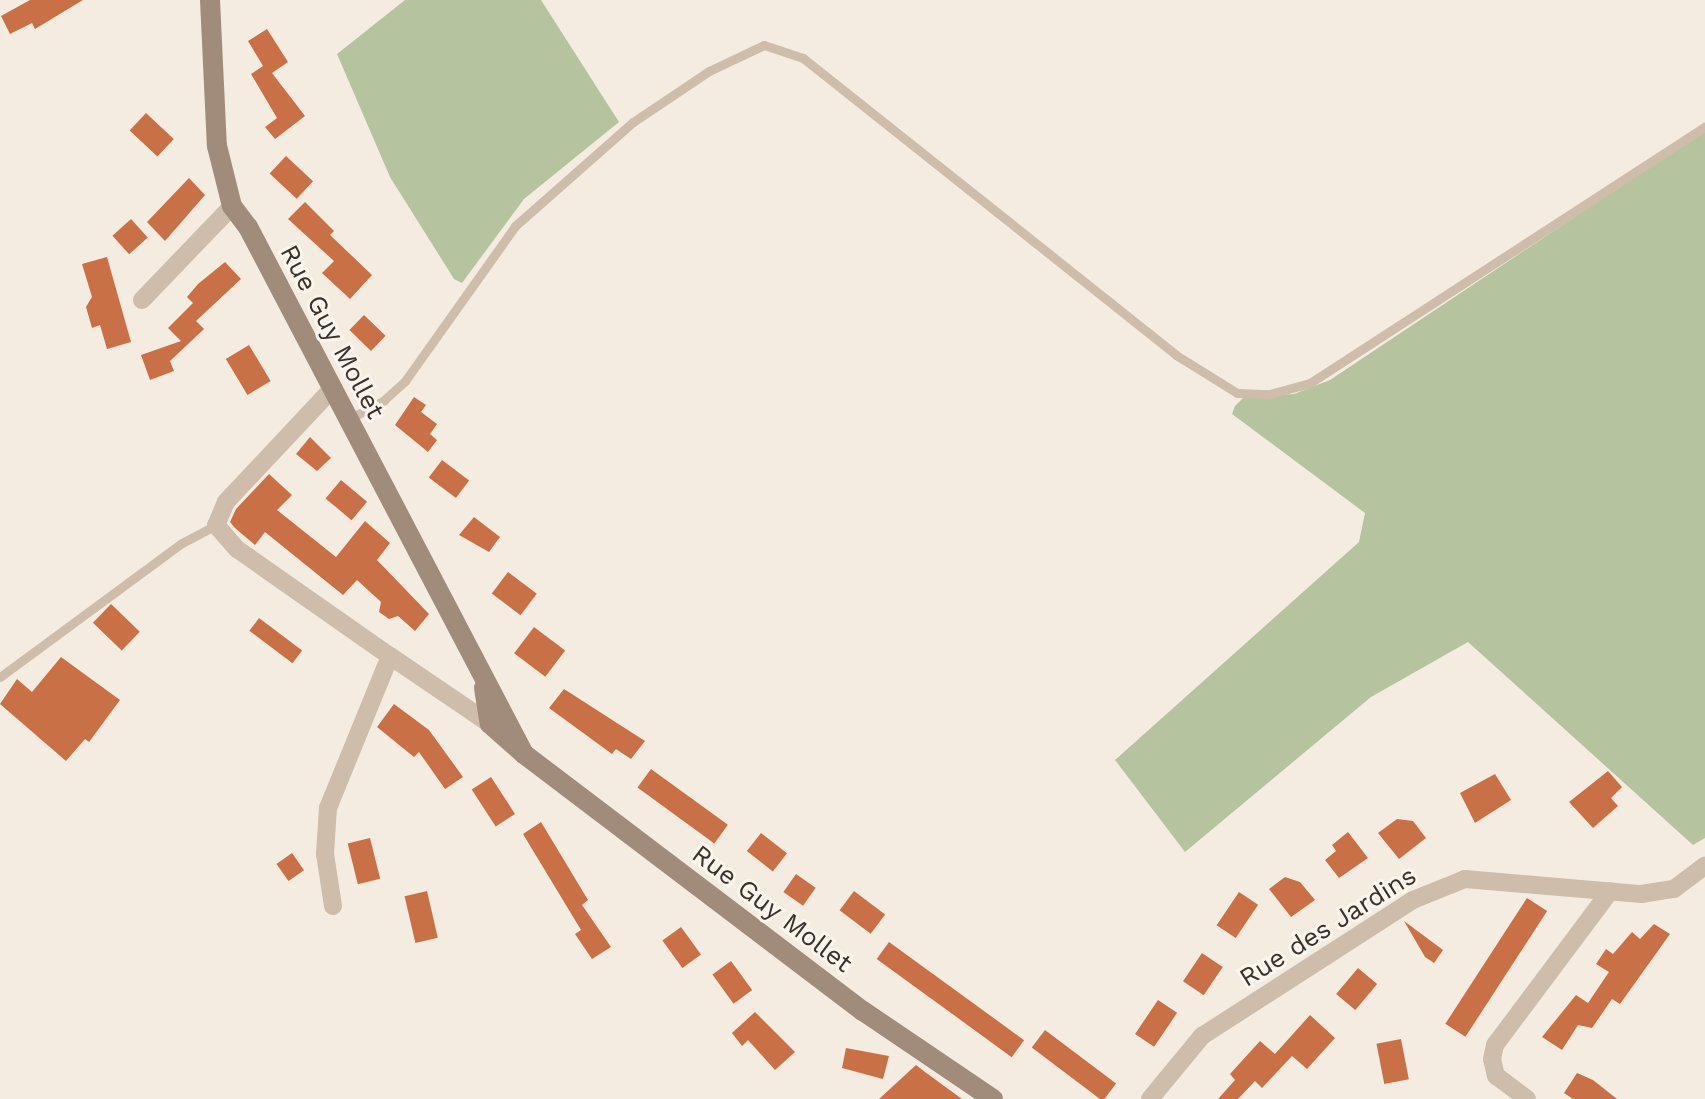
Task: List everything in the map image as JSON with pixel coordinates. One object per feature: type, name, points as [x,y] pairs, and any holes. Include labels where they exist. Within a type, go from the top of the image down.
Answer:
[{"type":"street","name":"Rue Guy Mollet","points":[[210,0],[217,146],[232,206],[481,667],[499,722],[524,754],[863,1011],[993,1099]]},
{"type":"street","points":[[142,300],[232,206]]},
{"type":"street","points":[[216,525],[226,502],[332,389]]},
{"type":"street","name":"Rue Guy Mollet","points":[[216,525],[237,549],[390,656],[499,722]]},
{"type":"street","points":[[333,906],[325,854],[328,808],[390,656]]},
{"type":"street","name":"Rue des Jardins","points":[[1150,1099],[1202,1036],[1413,900],[1465,879],[1610,891],[1674,889],[1705,866]]},
{"type":"street","points":[[1527,1099],[1496,1076],[1492,1059],[1495,1045],[1610,891]]},
{"type":"lane","points":[[349,419],[384,400],[405,381],[515,226],[633,122],[709,71],[764,45],[803,58],[1176,355],[1237,393],[1270,394],[1310,383],[1705,126]]},
{"type":"lane","points":[[0,677],[182,543],[216,525]]},
{"type":"green space","points":[[405,0],[541,0],[619,122],[524,199],[462,283],[454,279],[390,177],[337,54]]},
{"type":"green space","points":[[1705,130],[1705,838],[1693,845],[1468,642],[1371,697],[1185,852],[1115,760],[1359,542],[1365,513],[1232,414],[1235,406],[1244,397],[1294,394],[1330,380]]},
{"type":"building","points":[[30,0],[83,0],[35,29],[32,23],[10,34],[1,16]]},
{"type":"building","points":[[267,29],[288,62],[272,73],[305,116],[275,139],[265,127],[277,118],[251,74],[263,66],[248,41]]},
{"type":"building","points":[[146,113],[174,139],[157,156],[130,131]]},
{"type":"building","points":[[286,156],[313,181],[297,199],[270,174]]},
{"type":"building","points":[[189,178],[205,195],[165,241],[147,222]]},
{"type":"building","points":[[305,202],[334,231],[330,235],[372,275],[350,299],[322,273],[334,261],[288,219]]},
{"type":"building","points":[[131,219],[148,238],[129,254],[112,236]]},
{"type":"building","points":[[107,257],[131,342],[107,349],[100,325],[92,328],[86,307],[92,297],[82,264]]},
{"type":"building","points":[[225,262],[241,279],[196,321],[204,329],[170,361],[174,371],[150,380],[141,355],[181,341],[168,328],[193,303],[187,297],[198,284]]},
{"type":"building","points":[[364,315],[386,336],[371,351],[349,330]]},
{"type":"building","points":[[249,345],[271,381],[247,395],[226,359]]},
{"type":"building","points":[[414,397],[426,405],[421,412],[437,424],[430,434],[437,440],[428,452],[395,425]]},
{"type":"building","points":[[310,437],[331,458],[317,471],[296,454]]},
{"type":"building","points":[[442,460],[469,480],[456,498],[429,478]]},
{"type":"building","points":[[269,474],[292,495],[277,510],[336,557],[365,521],[390,543],[377,560],[429,614],[415,631],[398,616],[389,619],[379,612],[381,602],[357,580],[343,595],[265,532],[255,545],[235,528],[230,522],[236,509]]},
{"type":"building","points":[[341,480],[367,502],[352,520],[326,498]]},
{"type":"building","points":[[474,517],[500,537],[489,552],[459,535]]},
{"type":"building","points":[[508,572],[537,594],[521,615],[492,594]]},
{"type":"building","points":[[111,604],[140,632],[122,650],[93,623]]},
{"type":"building","points":[[259,618],[302,650],[292,663],[249,631]]},
{"type":"building","points":[[534,627],[565,650],[545,677],[514,653]]},
{"type":"building","points":[[61,657],[120,700],[89,742],[85,739],[66,761],[0,704],[17,679],[32,692]]},
{"type":"building","points":[[564,689],[645,741],[631,759],[616,749],[612,754],[549,708]]},
{"type":"building","points":[[394,704],[429,730],[463,777],[445,789],[419,752],[414,757],[377,727]]},
{"type":"building","points":[[651,769],[728,825],[714,843],[637,788]]},
{"type":"building","points":[[1608,771],[1622,787],[1611,798],[1618,806],[1593,828],[1569,802]]},
{"type":"building","points":[[1495,774],[1511,800],[1475,823],[1460,793]]},
{"type":"building","points":[[491,777],[515,814],[496,826],[472,790]]},
{"type":"building","points":[[1397,819],[1413,821],[1426,838],[1399,859],[1378,833]]},
{"type":"building","points":[[541,822],[588,900],[582,905],[611,947],[592,959],[575,934],[581,930],[523,834]]},
{"type":"building","points":[[1348,832],[1368,858],[1339,878],[1325,860],[1336,851],[1332,845]]},
{"type":"building","points":[[761,833],[787,853],[773,871],[747,851]]},
{"type":"building","points":[[370,838],[380,879],[358,884],[348,844]]},
{"type":"building","points":[[292,853],[304,870],[288,881],[276,864]]},
{"type":"building","points":[[796,874],[816,888],[803,906],[783,892]]},
{"type":"building","points":[[1285,877],[1300,882],[1315,900],[1291,917],[1269,889]]},
{"type":"building","points":[[427,891],[438,938],[415,943],[405,896]]},
{"type":"building","points":[[854,891],[885,914],[871,934],[840,910]]},
{"type":"building","points":[[1239,892],[1258,905],[1236,938],[1217,925]]},
{"type":"building","points":[[1527,898],[1547,911],[1465,1037],[1445,1024]]},
{"type":"building","points":[[1404,921],[1443,950],[1434,963],[1425,957]]},
{"type":"building","points":[[1654,924],[1670,934],[1620,1004],[1612,999],[1592,1028],[1578,1025],[1562,1050],[1542,1037],[1576,995],[1588,1003],[1609,972],[1596,964],[1606,949],[1613,954],[1632,932],[1640,939]]},
{"type":"building","points":[[681,927],[701,955],[682,968],[662,941]]},
{"type":"building","points":[[889,942],[1024,1040],[1012,1057],[877,959]]},
{"type":"building","points":[[1202,953],[1223,967],[1204,995],[1183,981]]},
{"type":"building","points":[[731,961],[752,990],[734,1004],[712,975]]},
{"type":"building","points":[[1358,968],[1377,984],[1355,1010],[1336,994]]},
{"type":"building","points":[[1158,1000],[1177,1013],[1154,1047],[1135,1034]]},
{"type":"building","points":[[755,1012],[795,1052],[775,1070],[748,1040],[742,1046],[732,1033]]},
{"type":"building","points":[[1310,1015],[1335,1038],[1307,1069],[1292,1056],[1262,1088],[1255,1081],[1238,1099],[1218,1099],[1235,1080],[1230,1074],[1260,1041],[1275,1054]]},
{"type":"building","points":[[1045,1030],[1116,1084],[1104,1099],[1100,1099],[1032,1048]]},
{"type":"building","points":[[1401,1039],[1409,1079],[1384,1084],[1376,1044]]},
{"type":"building","points":[[846,1048],[889,1056],[883,1079],[842,1068]]},
{"type":"building","points":[[916,1065],[925,1072],[962,1099],[879,1099]]},
{"type":"building","points":[[1577,1073],[1593,1080],[1617,1099],[1573,1099],[1564,1093]]}]
